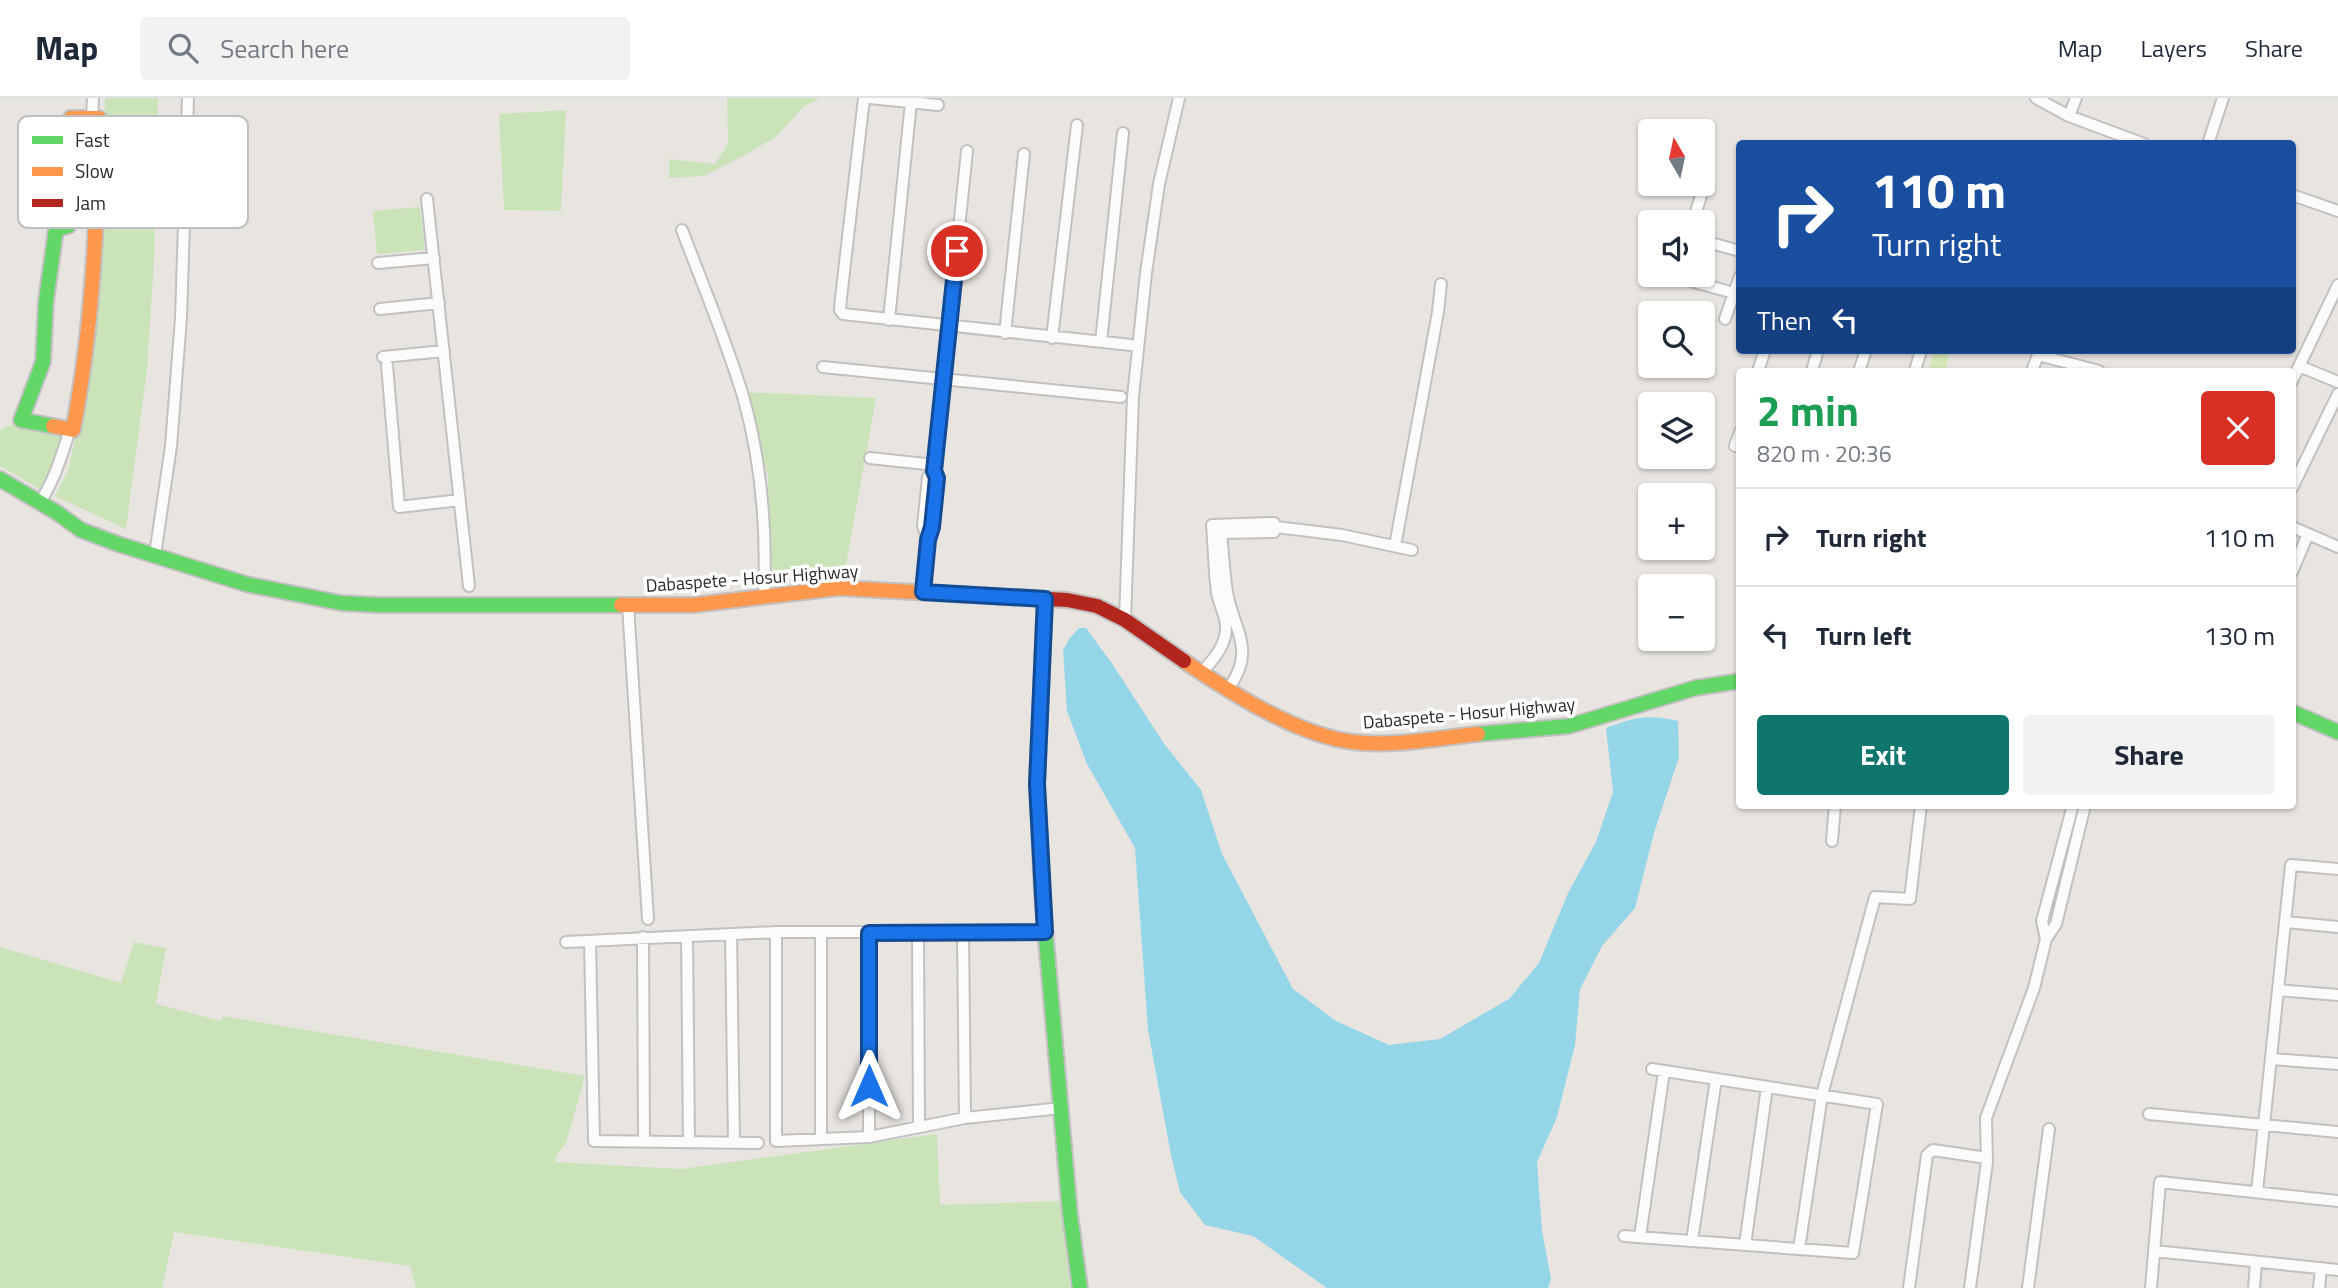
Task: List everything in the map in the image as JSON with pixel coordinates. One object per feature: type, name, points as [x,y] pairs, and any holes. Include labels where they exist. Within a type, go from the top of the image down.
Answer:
[{"type":"main road","points":[[60,228],[56,229],[46,301],[43,362],[21,420],[73,430],[94,302],[96,228]]},
{"type":"main road","name":"Dabaspete - Hosur Highway","points":[[0,479],[81,530],[246,584],[341,603],[693,605],[839,588],[1067,600],[1097,606],[1125,620],[1228,689],[1297,726],[1330,738],[1356,742],[1383,743],[1569,726],[1685,689],[1710,683],[1736,681]]},
{"type":"main road","points":[[1045,599],[1037,784],[1045,932],[1069,1214],[1080,1288]]},
{"type":"main road","points":[[2296,714],[2338,732]]},
{"type":"street","points":[[92,116],[93,98]]},
{"type":"street","points":[[187,116],[188,98]]},
{"type":"street","points":[[864,98],[840,310],[843,314],[1131,345]]},
{"type":"street","points":[[870,98],[939,105]]},
{"type":"street","points":[[1125,620],[1136,370],[1159,184],[1179,98]]},
{"type":"street","points":[[2036,98],[2069,116],[2133,140]]},
{"type":"street","points":[[2069,116],[2076,98]]},
{"type":"street","points":[[2209,140],[2223,98]]},
{"type":"street","points":[[889,320],[911,102]]},
{"type":"street","points":[[1052,338],[1077,124]]},
{"type":"street","points":[[1101,342],[1123,133]]},
{"type":"street","points":[[923,592],[935,503],[937,478],[934,468],[967,151]]},
{"type":"street","points":[[1006,332],[1024,153]]},
{"type":"street","points":[[2296,196],[2338,211]]},
{"type":"street","points":[[427,199],[468,586]]},
{"type":"street","points":[[155,555],[171,446],[181,318],[184,228]]},
{"type":"street","points":[[682,230],[743,395],[752,434],[762,492],[764,597]]},
{"type":"street","points":[[1715,245],[1736,250]]},
{"type":"street","points":[[378,263],[434,258]]},
{"type":"street","points":[[1395,546],[1441,284]]},
{"type":"street","points":[[2296,372],[2338,285]]},
{"type":"street","points":[[1712,287],[1734,293]]},
{"type":"street","points":[[1724,319],[1736,287]]},
{"type":"street","points":[[380,309],[439,303]]},
{"type":"street","points":[[444,351],[385,361],[399,507],[460,500]]},
{"type":"street","points":[[2033,368],[2038,355],[2083,368]]},
{"type":"street","points":[[2299,366],[2338,382]]},
{"type":"street","points":[[823,367],[1121,397]]},
{"type":"street","points":[[2296,480],[2338,394]]},
{"type":"street","points":[[40,502],[59,465],[70,429]]},
{"type":"street","points":[[870,458],[934,468]]},
{"type":"street","points":[[1202,672],[1215,658],[1224,642],[1226,631],[1226,621],[1217,595],[1212,525],[1274,523],[1276,527],[1342,535],[1412,550]]},
{"type":"street","points":[[1228,689],[1239,675],[1243,658],[1239,628],[1227,593],[1221,533],[1274,532],[1276,527]]},
{"type":"street","points":[[2296,529],[2337,544]]},
{"type":"street","points":[[2296,562],[2308,534]]},
{"type":"street","points":[[628,605],[648,919]]},
{"type":"street","points":[[1832,841],[1835,809]]},
{"type":"street","points":[[1799,1249],[1822,1096],[1875,897],[1910,899],[1921,809]]},
{"type":"street","points":[[2046,939],[2042,921],[2072,809]]},
{"type":"street","points":[[1970,1288],[1987,1158],[1987,1114],[2034,988],[2046,939],[2056,924],[2084,809]]},
{"type":"street","points":[[2257,1192],[2291,864],[2338,869]]},
{"type":"street","points":[[2285,922],[2338,927]]},
{"type":"street","points":[[566,942],[776,932],[1045,932]]},
{"type":"street","points":[[776,932],[776,1141],[869,1137],[965,1118],[1061,1108]]},
{"type":"street","points":[[821,933],[821,1139]]},
{"type":"street","points":[[869,933],[869,1137]]},
{"type":"street","points":[[918,933],[919,1127]]},
{"type":"street","points":[[963,933],[965,1118]]},
{"type":"street","points":[[731,934],[734,1143]]},
{"type":"street","points":[[687,936],[689,1142]]},
{"type":"street","points":[[643,937],[644,1142]]},
{"type":"street","points":[[590,941],[594,1141],[758,1143]]},
{"type":"street","points":[[2278,990],[2338,995]]},
{"type":"street","points":[[2271,1059],[2338,1064]]},
{"type":"street","points":[[1624,1236],[1853,1253],[1877,1104],[1652,1069]]},
{"type":"street","points":[[1640,1237],[1664,1071]]},
{"type":"street","points":[[1692,1241],[1716,1079]]},
{"type":"street","points":[[1745,1245],[1767,1087]]},
{"type":"street","points":[[2149,1114],[2338,1132]]},
{"type":"street","points":[[2028,1288],[2049,1129]]},
{"type":"street","points":[[1909,1288],[1927,1155],[1933,1150],[1987,1158]]},
{"type":"street","points":[[2151,1288],[2160,1182],[2338,1201]]},
{"type":"street","points":[[2154,1251],[2338,1270]]},
{"type":"street","points":[[2254,1288],[2256,1262]]},
{"type":"street","points":[[2319,1288],[2321,1268]]},
{"type":"green space","points":[[105,98],[158,98],[158,116],[105,116]]},
{"type":"green space","points":[[727,98],[820,98],[804,106],[777,136],[745,155],[704,176],[669,178],[669,159],[715,164],[728,144]]},
{"type":"green space","points":[[566,110],[561,211],[504,210],[499,114]]},
{"type":"green space","points":[[420,207],[425,250],[377,254],[373,211]]},
{"type":"green space","points":[[100,228],[155,228],[147,369],[126,529],[55,496],[68,471],[82,407]]},
{"type":"green space","points":[[1933,354],[1950,354],[1946,368],[1929,368]]},
{"type":"green space","points":[[744,392],[876,398],[845,570],[770,579],[768,475]]},
{"type":"green space","points":[[14,424],[23,429],[24,427],[63,436],[57,463],[41,490],[0,466],[0,432],[2,428]]},
{"type":"green space","points":[[134,942],[166,948],[156,1004],[221,1021],[223,1016],[585,1076],[566,1143],[555,1162],[681,1169],[937,1134],[940,1205],[1060,1201],[1070,1288],[416,1288],[410,1266],[174,1232],[162,1288],[0,1288],[0,947],[121,983]]},
{"type":"water","points":[[1079,628],[1086,628],[1165,745],[1201,790],[1222,854],[1293,989],[1336,1021],[1389,1045],[1440,1039],[1509,999],[1539,963],[1568,893],[1596,842],[1613,792],[1606,728],[1641,718],[1678,721],[1679,757],[1654,833],[1635,908],[1602,946],[1580,989],[1575,1045],[1557,1117],[1537,1162],[1542,1231],[1551,1279],[1548,1288],[1327,1288],[1253,1236],[1205,1225],[1180,1192],[1148,1030],[1135,848],[1087,764],[1067,711],[1063,650]]},
{"type":"traffic: fast","points":[[53,426],[21,420],[43,362],[46,301],[56,229],[60,228]]},
{"type":"traffic: fast","points":[[0,479],[81,530],[246,584],[341,603],[621,605]]},
{"type":"traffic: fast","points":[[1045,599],[1037,784],[1042,894],[1070,1214],[1080,1288]]},
{"type":"traffic: fast","points":[[1478,734],[1569,726],[1695,688],[1736,682]]},
{"type":"traffic: fast","points":[[2296,714],[2338,732]]},
{"type":"traffic: slow","points":[[53,426],[73,430],[85,353],[95,228]]},
{"type":"traffic: slow","points":[[621,605],[693,605],[839,588],[951,594]]},
{"type":"traffic: slow","points":[[1184,661],[1265,711],[1332,738],[1384,743],[1478,734]]},
{"type":"traffic: jam","points":[[951,594],[1067,600],[1097,606],[1125,620],[1184,661]]},
{"type":"route","points":[[869,1086],[869,933],[1045,932],[1037,784],[1045,599],[923,592],[935,503],[937,478],[934,471],[957,251]]}]
